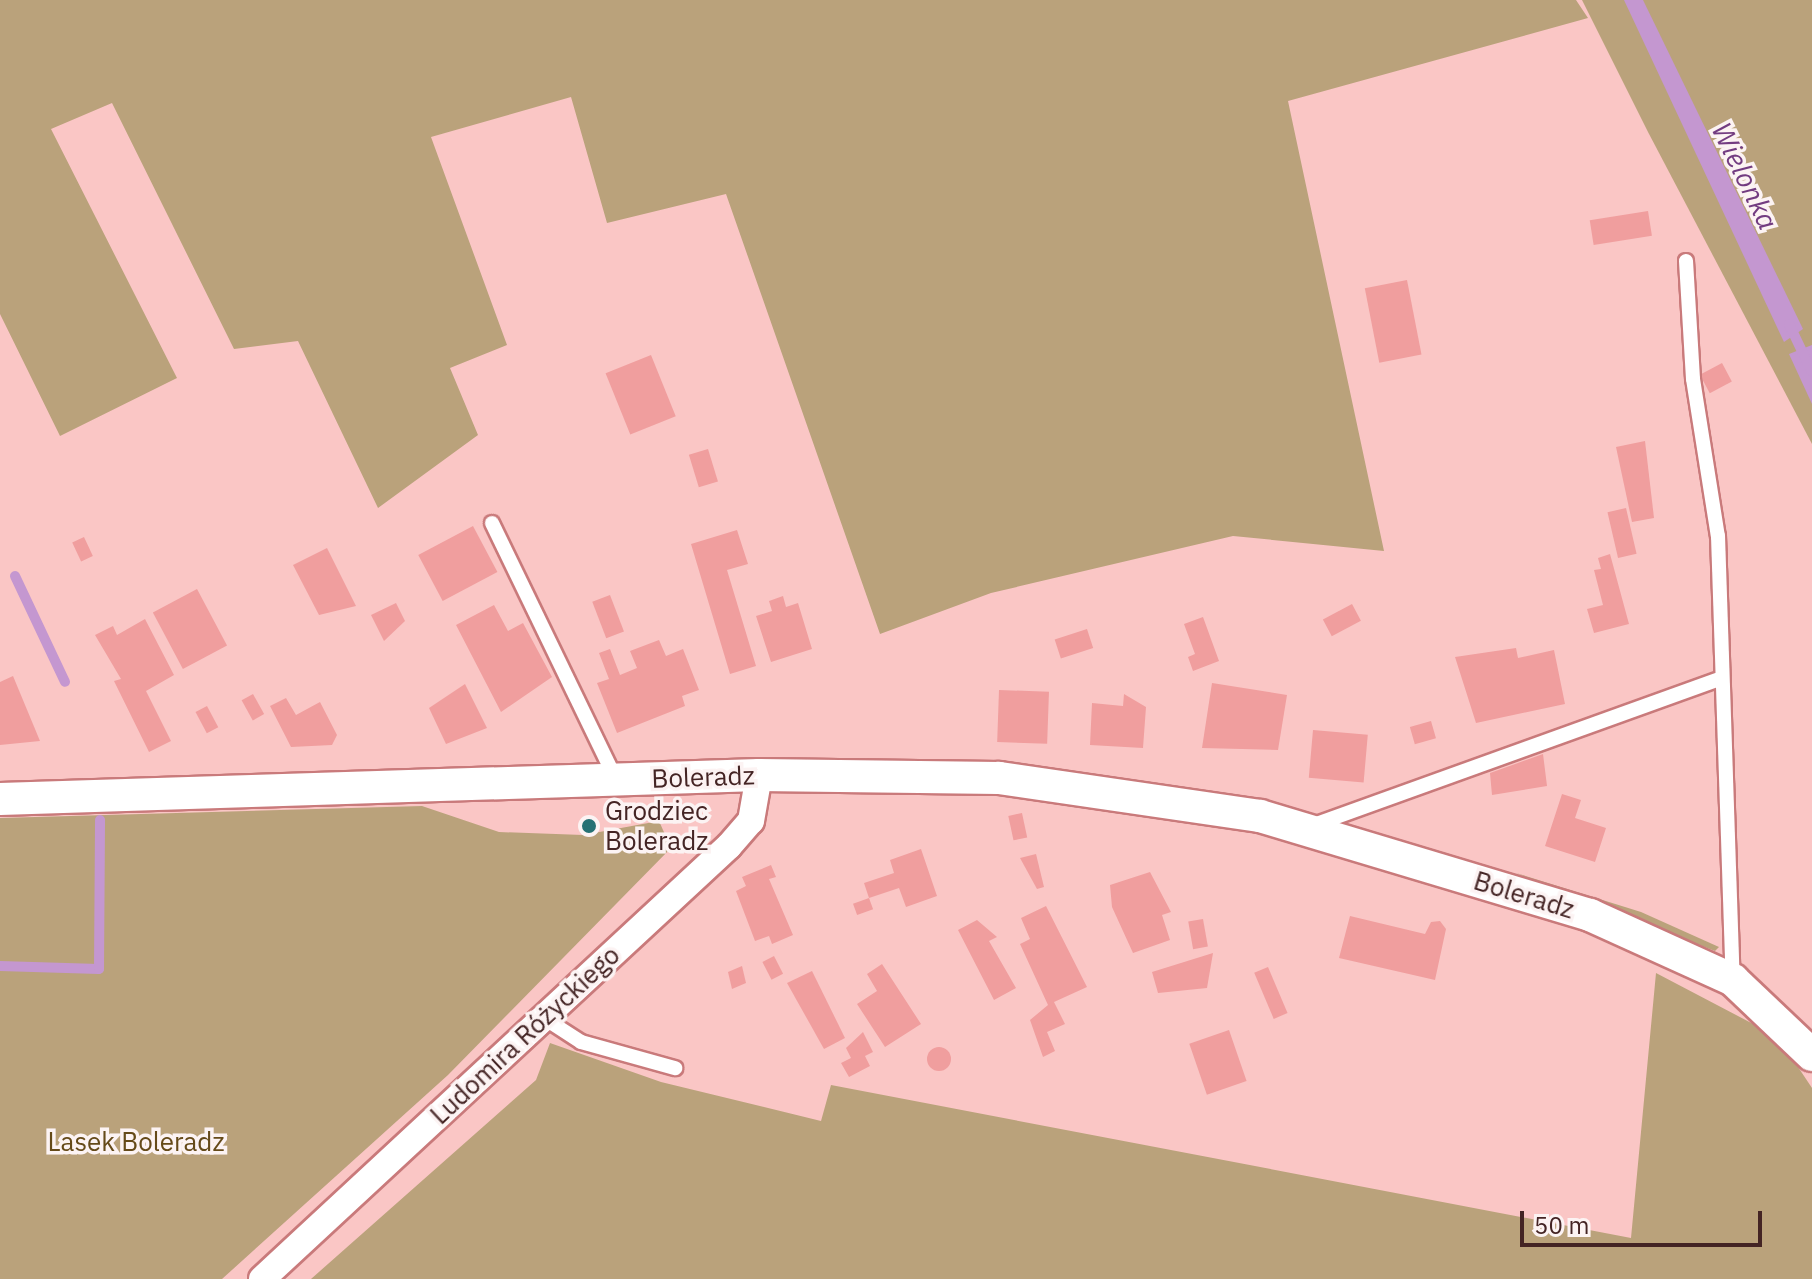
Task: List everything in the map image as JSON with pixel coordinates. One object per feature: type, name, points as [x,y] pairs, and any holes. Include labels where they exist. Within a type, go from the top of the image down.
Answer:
[{"type":"street","name":"Boleradz","points":[[0,799],[759,775],[999,778],[1307,828],[1590,915],[1733,980],[1812,1055]]},
{"type":"street","name":"Ludomira Różyckiego","points":[[262,1279],[736,838],[751,821],[759,775]]},
{"type":"lane","points":[[1686,261],[1693,379],[1718,536],[1719,679],[1733,980]]},
{"type":"lane","points":[[492,523],[616,779]]},
{"type":"lane","name":"Boleradz","points":[[1307,828],[1719,679]]},
{"type":"lane","points":[[544,1018],[581,1042],[675,1068]]},
{"type":"green space","points":[[0,0],[1576,0],[1588,18],[1288,101],[1384,551],[1233,536],[991,593],[880,634],[726,194],[607,223],[571,97],[431,137],[507,345],[450,368],[478,435],[378,508],[298,341],[234,349],[112,103],[51,129],[177,378],[60,436],[0,314]]},
{"type":"green space","points":[[1582,0],[1812,0],[1812,444],[1648,132]]},
{"type":"green space","name":"Lasek Boleradz","points":[[422,806],[499,832],[583,835],[659,821],[671,848],[448,1075],[222,1279],[0,1279],[0,818]]},
{"type":"green space","points":[[1516,873],[1641,912],[1719,947],[1715,951]]},
{"type":"green space","points":[[1656,973],[1778,1037],[1812,1088],[1812,1279],[311,1279],[536,1080],[550,1043],[661,1082],[821,1121],[831,1085],[1631,1238]]},
{"type":"shaded area","points":[[1624,0],[1643,0],[1803,329],[1784,342]]},
{"type":"shaded area","points":[[1812,345],[1812,404],[1789,354]]},
{"type":"building","points":[[1648,211],[1652,236],[1594,245],[1590,220]]},
{"type":"building","points":[[1407,280],[1422,355],[1379,363],[1365,288]]},
{"type":"building","points":[[651,355],[676,416],[630,435],[606,373]]},
{"type":"building","points":[[1722,363],[1732,382],[1710,393],[1700,375]]},
{"type":"building","points":[[1645,441],[1654,518],[1632,522],[1616,447]]},
{"type":"building","points":[[708,449],[718,482],[699,487],[689,455]]},
{"type":"building","points":[[1626,508],[1637,554],[1618,558],[1607,512]]},
{"type":"building","points":[[473,526],[497,572],[443,601],[418,555]]},
{"type":"building","points":[[737,530],[748,564],[727,570],[756,666],[730,674],[691,544]]},
{"type":"building","points":[[84,537],[93,556],[81,562],[72,542]]},
{"type":"building","points":[[327,548],[356,606],[319,615],[293,565]]},
{"type":"building","points":[[1610,554],[1629,624],[1594,633],[1587,609],[1603,605],[1594,570],[1601,569],[1598,558]]},
{"type":"building","points":[[197,589],[227,646],[183,669],[153,612]]},
{"type":"building","points":[[610,595],[624,631],[606,638],[592,602]]},
{"type":"building","points":[[783,596],[786,607],[798,603],[812,649],[771,662],[756,616],[772,611],[769,601]]},
{"type":"building","points":[[396,603],[405,621],[384,641],[371,615]]},
{"type":"building","points":[[1352,604],[1361,621],[1332,636],[1323,619]]},
{"type":"building","points":[[494,605],[508,631],[523,623],[552,677],[501,712],[456,625]]},
{"type":"building","points":[[1203,617],[1219,661],[1193,671],[1188,657],[1195,654],[1184,624]]},
{"type":"building","points":[[145,619],[174,675],[146,691],[171,741],[149,752],[114,681],[121,679],[95,635],[113,626],[117,635]]},
{"type":"building","points":[[1087,629],[1093,648],[1061,659],[1055,640]]},
{"type":"building","points":[[659,640],[666,656],[683,649],[699,690],[682,696],[685,706],[617,733],[597,683],[609,679],[599,653],[610,649],[620,675],[637,668],[630,651]]},
{"type":"building","points":[[1516,648],[1518,658],[1554,650],[1565,704],[1476,723],[1455,657]]},
{"type":"building","points":[[13,676],[40,741],[0,745],[0,682]]},
{"type":"building","points":[[1212,683],[1287,695],[1278,750],[1202,748]]},
{"type":"building","points":[[465,684],[487,728],[446,744],[429,708]]},
{"type":"building","points":[[999,690],[1049,692],[1047,744],[997,742]]},
{"type":"building","points":[[253,694],[264,714],[253,720],[242,700]]},
{"type":"building","points":[[1124,694],[1146,707],[1143,748],[1090,745],[1092,703],[1123,706]]},
{"type":"building","points":[[286,698],[296,715],[320,702],[337,735],[332,745],[291,747],[270,706]]},
{"type":"building","points":[[207,706],[218,727],[207,733],[196,712]]},
{"type":"building","points":[[1431,721],[1436,738],[1415,744],[1410,727]]},
{"type":"building","points":[[1313,730],[1368,735],[1364,783],[1309,778]]},
{"type":"building","points":[[1543,754],[1547,786],[1492,795],[1490,773]]},
{"type":"building","points":[[1562,794],[1581,800],[1575,818],[1606,828],[1595,862],[1545,846]]},
{"type":"building","points":[[1022,813],[1027,837],[1014,840],[1008,816]]},
{"type":"building","points":[[921,849],[937,896],[906,907],[899,888],[869,898],[864,883],[894,873],[890,860]]},
{"type":"building","points":[[1036,854],[1044,887],[1037,889],[1020,858]]},
{"type":"building","points":[[771,865],[776,877],[769,879],[793,935],[772,944],[769,936],[755,941],[736,891],[746,886],[742,877]]},
{"type":"building","points":[[1150,872],[1171,912],[1162,915],[1170,940],[1133,953],[1112,907],[1110,885]]},
{"type":"building","points":[[869,898],[873,909],[857,915],[853,904]]},
{"type":"building","points":[[1046,906],[1087,987],[1054,1002],[1065,1024],[1047,1032],[1055,1051],[1043,1057],[1030,1020],[1048,1005],[1020,944],[1030,939],[1021,918]]},
{"type":"building","points":[[1350,916],[1425,934],[1431,922],[1440,921],[1446,929],[1435,980],[1339,958]]},
{"type":"building","points":[[1203,919],[1208,947],[1193,949],[1188,922]]},
{"type":"building","points":[[977,920],[997,937],[989,941],[1016,988],[994,1000],[958,930]]},
{"type":"building","points":[[1213,953],[1207,988],[1158,993],[1152,972]]},
{"type":"building","points":[[774,956],[783,974],[771,980],[762,962]]},
{"type":"building","points":[[882,964],[921,1024],[885,1047],[857,1004],[877,991],[867,974]]},
{"type":"building","points":[[742,966],[746,983],[732,989],[728,972]]},
{"type":"building","points":[[1268,967],[1288,1013],[1274,1019],[1254,973]]},
{"type":"building","points":[[812,971],[845,1038],[824,1049],[787,983]]},
{"type":"building","points":[[1229,1030],[1247,1081],[1207,1095],[1189,1044]]},
{"type":"building","points":[[863,1032],[873,1052],[865,1056],[870,1066],[849,1077],[841,1063],[851,1058],[846,1048]]},
{"type":"building","points":[[939,1047],[947,1051],[951,1059],[947,1067],[939,1071],[931,1067],[927,1059],[931,1051]]},
{"type":"waterway","name":"Wielonka","points":[[1789,324],[1812,372]]},
{"type":"waterway","points":[[15,576],[65,682]]},
{"type":"waterway","points":[[0,966],[99,969],[100,820]]},
{"type":"place","name":"Grodziec Boleradz","points":[[589,826]]}]
